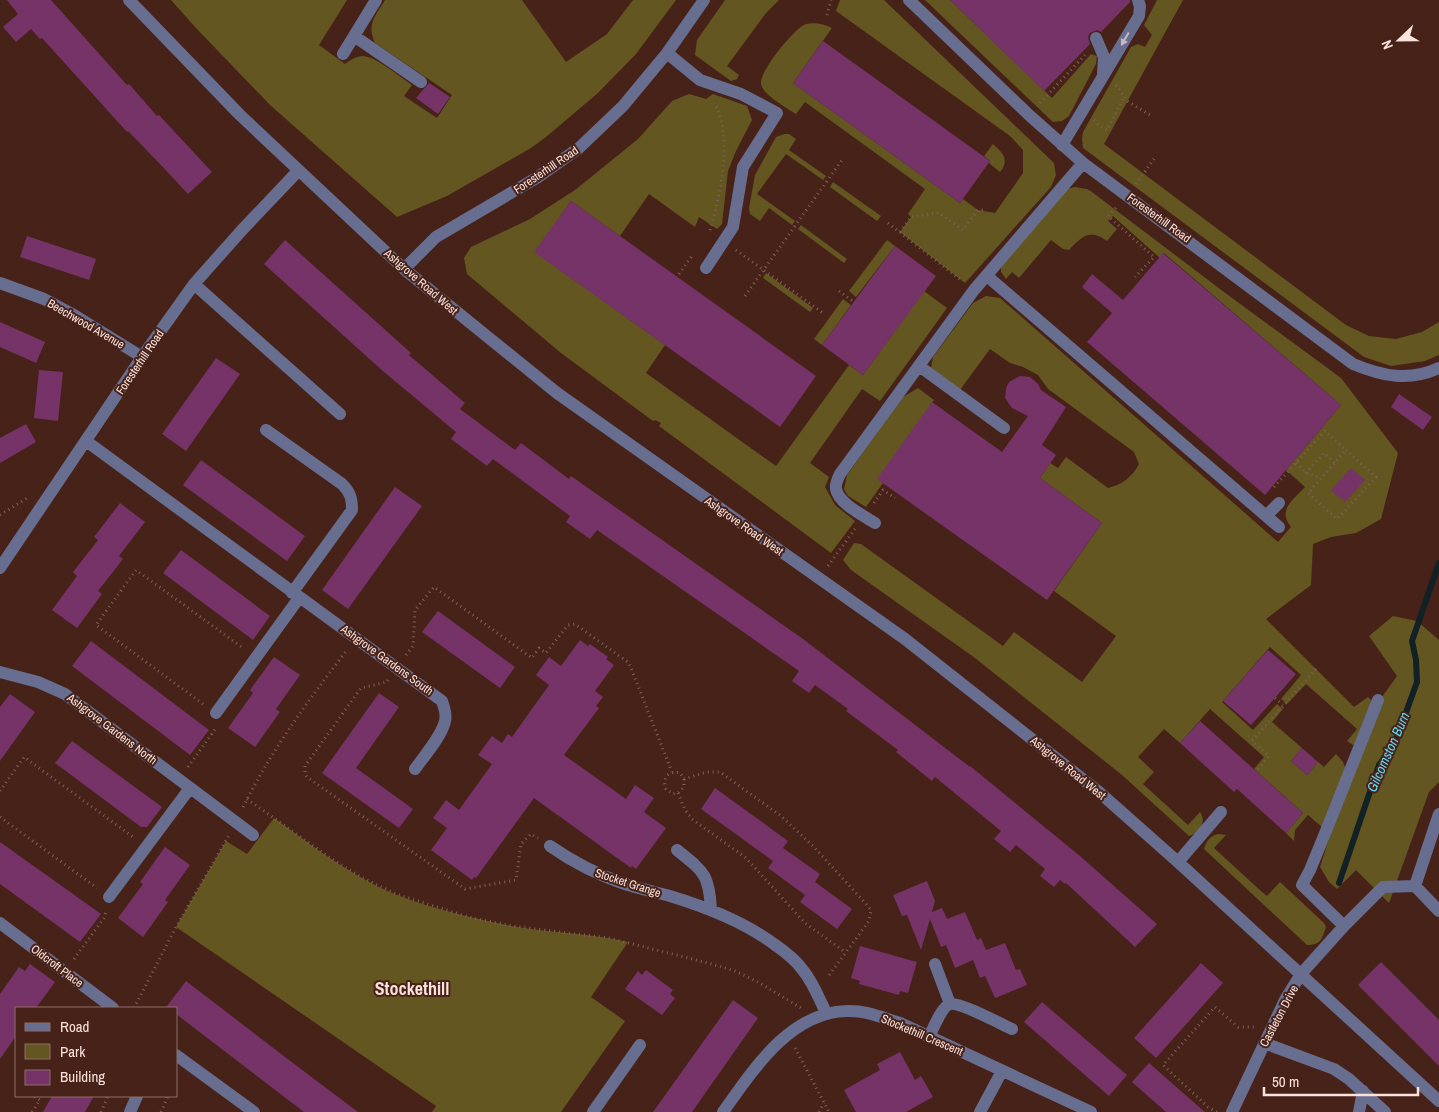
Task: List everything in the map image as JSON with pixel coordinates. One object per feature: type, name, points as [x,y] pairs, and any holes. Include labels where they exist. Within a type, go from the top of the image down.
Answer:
[{"type":"street","name":"Ashgrove Road West","points":[[129,0],[240,115],[404,269],[558,393],[904,639],[1099,792],[1439,1101]]},
{"type":"street","points":[[343,54],[376,0]]},
{"type":"street","name":"Foresterhill Road","points":[[404,269],[436,237],[538,177],[579,148],[622,106],[667,53],[704,0]]},
{"type":"street","name":"Foresterhill Road","points":[[909,0],[1062,146],[1353,364],[1374,373],[1395,377],[1412,376],[1439,368]]},
{"type":"street","points":[[1062,146],[1139,16],[1140,6],[1138,0]]},
{"type":"street","points":[[354,36],[421,82]]},
{"type":"street","points":[[1096,38],[1104,57],[1105,73]]},
{"type":"street","points":[[667,53],[700,80],[741,94],[777,113],[744,167],[733,227],[706,268]]},
{"type":"street","points":[[875,523],[843,501],[836,490],[836,482],[840,474],[974,290],[1083,163]]},
{"type":"street","name":"Foresterhill Road","points":[[0,568],[142,357],[194,284],[298,171]]},
{"type":"street","points":[[987,276],[1279,527]]},
{"type":"street","name":"Beechwood Avenue","points":[[0,283],[52,303],[142,357]]},
{"type":"street","points":[[194,284],[340,414]]},
{"type":"street","points":[[919,366],[1004,428]]},
{"type":"street","points":[[216,713],[256,658],[352,510],[350,492],[342,484],[266,430]]},
{"type":"street","name":"Ashgrove Gardens South","points":[[86,441],[442,701],[446,710],[446,720],[415,769]]},
{"type":"street","points":[[1261,512],[1279,503]]},
{"type":"street","name":"Ashgrove Gardens North","points":[[0,672],[38,682],[65,694],[253,835]]},
{"type":"street","points":[[1344,926],[1302,885],[1328,826],[1378,700]]},
{"type":"street","points":[[109,897],[190,788]]},
{"type":"street","points":[[1178,862],[1221,812]]},
{"type":"street","points":[[1439,814],[1415,886],[1439,911]]},
{"type":"street","name":"Stocket Grange","points":[[550,846],[573,862],[599,874],[624,884],[711,910],[761,934],[788,954],[802,968],[816,992],[821,1015]]},
{"type":"street","points":[[677,850],[704,875],[710,890],[711,910]]},
{"type":"street","name":"Castleton Drive","points":[[1232,1112],[1271,1027],[1301,974],[1344,926],[1383,887],[1415,886]]},
{"type":"street","name":"Oldcroft Place","points":[[0,924],[112,1007]]},
{"type":"street","points":[[935,964],[950,1004]]},
{"type":"street","points":[[929,1037],[944,1008],[950,1004],[960,1005],[1012,1029]]},
{"type":"street","name":"Stockethill Crescent","points":[[723,1112],[767,1054],[788,1034],[821,1015],[849,1010],[871,1014],[900,1023],[1091,1112]]},
{"type":"street","name":"Ashgrove Road West","points":[[1371,1039],[1439,1112]]},
{"type":"street","points":[[1264,1042],[1334,1069],[1349,1079],[1385,1112]]},
{"type":"street","points":[[594,1112],[640,1045]]},
{"type":"street","points":[[178,1056],[254,1112]]},
{"type":"street","points":[[980,1112],[1002,1071]]},
{"type":"street","points":[[1359,1112],[1363,1091]]},
{"type":"street","points":[[130,1112],[137,1097]]},
{"type":"path","points":[[827,15],[831,0]]},
{"type":"path","points":[[1029,115],[1088,51]]},
{"type":"path","points":[[1105,73],[1127,101],[1150,114]]},
{"type":"path","points":[[700,80],[718,109],[722,124],[724,159],[710,231],[705,237]]},
{"type":"path","points":[[1084,107],[1098,125],[1107,130],[1124,97]]},
{"type":"path","points":[[1127,195],[1156,156]]},
{"type":"path","points":[[745,296],[842,160]]},
{"type":"path","points":[[900,232],[911,216],[939,213],[963,230],[978,210],[986,210]]},
{"type":"path","points":[[888,223],[965,283]]},
{"type":"path","points":[[1117,224],[1154,256],[1135,277]]},
{"type":"path","points":[[710,231],[823,313]]},
{"type":"path","points":[[679,274],[696,250]]},
{"type":"path","points":[[839,291],[854,302]]},
{"type":"path","points":[[1261,512],[1296,463],[1325,431],[1376,477],[1337,519],[1308,493],[1346,450]]},
{"type":"path","points":[[1306,472],[1324,453],[1335,463]]},
{"type":"path","points":[[1296,463],[1306,472],[1321,478]]},
{"type":"path","points":[[178,780],[218,725],[216,713],[96,625],[136,570],[256,658]]},
{"type":"path","points":[[550,846],[531,834],[521,844],[516,880],[465,889],[305,774],[304,766],[361,688],[387,682],[413,646],[415,610],[434,587],[532,658],[539,648],[546,654],[568,625],[575,624],[629,663],[672,772]]},
{"type":"path","points":[[1258,769],[1269,756],[1252,741],[1316,669]]},
{"type":"path","points":[[1275,698],[1283,706]]},
{"type":"path","points":[[0,791],[24,757],[146,847]]},
{"type":"path","points":[[672,772],[680,773],[684,779],[684,787],[678,793],[673,794],[669,792],[665,785],[666,777],[672,772]]},
{"type":"path","points":[[684,779],[707,772],[720,772],[781,816],[813,846],[871,910],[869,921],[816,992]]},
{"type":"path","points":[[678,793],[685,810],[692,819],[746,858],[805,924],[846,953]]},
{"type":"path","points":[[247,799],[329,857],[361,877],[396,894],[472,918],[513,926],[609,938],[708,963],[735,971],[821,1015]]},
{"type":"path","points":[[0,817],[109,897],[104,918],[64,972]]},
{"type":"path","points":[[1218,1112],[1208,1107],[1163,1065],[1215,1007],[1238,1027],[1271,1027]]},
{"type":"path","points":[[788,1034],[829,1112]]},
{"type":"path","points":[[32,1112],[40,1100],[35,1097]]},
{"type":"path","points":[[101,1112],[108,1097]]},
{"type":"path","points":[[160,1112],[168,1097]]},
{"type":"path","points":[[819,1112],[824,1103]]},
{"type":"green space","points":[[171,0],[347,0],[319,45],[345,64],[354,58],[363,56],[375,60],[412,85],[404,96],[437,118],[452,95],[375,43],[372,36],[373,20],[385,0],[522,0],[566,62],[607,34],[633,0],[676,0],[636,54],[598,93],[546,137],[531,148],[447,196],[397,217],[270,105]]},
{"type":"green space","points":[[725,0],[779,0],[766,13],[727,66],[739,75],[737,79],[731,81],[695,55],[697,40]]},
{"type":"green space","points":[[840,0],[884,0],[1054,163],[1056,175],[1051,187],[965,283],[900,232],[911,217],[908,214],[925,189],[805,102],[796,114],[781,105],[763,88],[761,84],[762,78],[778,51],[801,27],[813,23],[823,24],[832,28],[793,83],[960,203],[963,199],[978,210],[995,213],[1023,173],[1023,150],[1010,136],[836,11]]},
{"type":"green space","points":[[925,0],[950,0],[1052,98],[1091,54],[1097,56],[1096,64],[1069,116],[1062,121],[1053,122]]},
{"type":"green space","points":[[1157,0],[1183,0],[1104,144],[1346,325],[1369,336],[1396,339],[1422,332],[1439,322],[1439,355],[1425,361],[1391,366],[1364,357],[1083,148],[1083,132],[1131,47],[1138,44],[1145,47],[1152,35],[1144,25]]},
{"type":"green space","points":[[689,94],[706,99],[713,94],[747,106],[752,120],[728,171],[722,224],[717,229],[699,217],[695,227],[649,194],[620,236],[571,201],[535,252],[665,345],[646,373],[776,466],[849,365],[863,375],[924,291],[947,308],[880,401],[862,389],[810,463],[829,477],[825,487],[835,505],[855,521],[831,553],[659,426],[661,423],[653,421],[561,353],[467,274],[464,258],[471,247],[530,219],[575,190],[638,139],[672,101]]},
{"type":"green space","points":[[789,134],[796,139],[789,150],[826,176],[823,180],[786,154],[757,194],[795,221],[792,225],[769,208],[760,221],[750,214],[749,208],[755,175],[776,137]]},
{"type":"green space","points":[[993,144],[1000,150],[1005,160],[1005,164],[1000,172],[984,156]]},
{"type":"green space","points":[[833,182],[881,216],[877,221],[830,187]]},
{"type":"green space","points":[[1075,187],[1092,192],[1341,378],[1398,453],[1381,519],[1356,533],[1331,537],[1313,544],[1311,585],[1266,619],[1354,707],[1368,697],[1372,701],[1359,741],[1353,745],[1347,741],[1357,729],[1306,684],[1287,704],[1281,699],[1301,675],[1270,647],[1222,702],[1253,730],[1277,704],[1283,709],[1272,722],[1302,748],[1291,761],[1307,775],[1318,762],[1324,767],[1336,754],[1343,762],[1346,770],[1323,828],[1308,815],[1295,830],[1294,841],[1286,833],[1303,813],[1254,769],[1264,757],[1210,709],[1180,743],[1164,729],[1138,757],[1154,772],[1143,784],[1188,825],[1200,812],[1203,819],[1201,827],[1196,833],[1189,836],[1122,775],[975,658],[851,570],[843,560],[854,543],[861,544],[1003,646],[1014,632],[1082,682],[1116,636],[1054,591],[1102,523],[1040,478],[1050,463],[1058,468],[1066,457],[1108,488],[1118,485],[1126,479],[1139,464],[1134,452],[1048,389],[1038,375],[1010,363],[990,349],[960,390],[931,368],[933,357],[973,303],[986,296],[1000,298],[1278,542],[1291,527],[1287,521],[1286,510],[1305,487],[1286,470],[1341,405],[1164,253],[1160,258],[1113,216],[1108,221],[1117,229],[1107,241],[1096,235],[1086,236],[1069,250],[1063,249],[1051,240],[1019,278],[1012,272],[1006,279],[1001,272],[1001,263],[1066,189]]},
{"type":"green space","points":[[801,225],[847,259],[844,263],[798,229]]},
{"type":"green space","points":[[887,240],[895,246],[856,297],[849,291]]},
{"type":"green space","points":[[766,273],[813,308],[810,312],[763,278]]},
{"type":"green space","points":[[843,299],[851,305],[822,345],[814,339]]},
{"type":"green space","points":[[918,388],[934,400],[878,479],[883,483],[866,507],[848,496],[844,489],[847,475],[903,397]]},
{"type":"green space","points":[[1393,616],[1417,621],[1439,640],[1439,782],[1429,792],[1389,903],[1356,870],[1337,889],[1329,882],[1320,867],[1332,829],[1382,697],[1397,676],[1369,636]]},
{"type":"green space","points":[[274,818],[318,850],[364,879],[380,888],[425,905],[511,926],[628,942],[591,997],[625,1021],[561,1112],[432,1112],[436,1106],[176,927],[226,841],[247,854]]},
{"type":"green space","points":[[1219,834],[1226,835],[1214,848],[1262,892],[1267,896],[1280,882],[1324,923],[1326,927],[1320,941],[1307,945],[1204,849],[1209,839]]},
{"type":"building","points":[[7,0],[51,0],[127,85],[129,84],[157,116],[159,115],[212,172],[188,194],[127,132],[42,38],[40,39],[31,29],[16,42],[3,27],[18,14]]},
{"type":"building","points":[[950,0],[1130,0],[1130,2],[1101,32],[1097,30],[1090,33],[1088,37],[1090,44],[1044,91]]},
{"type":"building","points":[[823,41],[990,161],[960,203],[793,83]]},
{"type":"building","points":[[429,83],[450,97],[438,114],[416,98]]},
{"type":"building","points":[[571,201],[816,376],[780,427],[534,252]]},
{"type":"building","points":[[27,236],[96,259],[89,280],[20,257]]},
{"type":"building","points":[[285,240],[411,353],[409,355],[465,403],[460,409],[515,450],[521,443],[569,479],[571,476],[803,639],[970,766],[1080,856],[1157,924],[1135,947],[1066,883],[1060,880],[1054,887],[1040,876],[1045,869],[1016,845],[1010,852],[994,839],[1001,831],[935,777],[932,781],[896,752],[898,750],[846,711],[848,709],[815,685],[809,693],[792,681],[799,671],[597,530],[590,539],[566,522],[570,516],[493,459],[487,466],[451,439],[456,432],[384,372],[264,264]]},
{"type":"building","points":[[895,246],[936,276],[863,375],[822,345]]},
{"type":"building","points":[[1163,253],[1341,405],[1265,495],[1087,342],[1112,313],[1082,287],[1092,274],[1123,300]]},
{"type":"building","points":[[0,322],[45,342],[36,363],[0,347]]},
{"type":"building","points":[[216,358],[240,374],[186,451],[162,434]]},
{"type":"building","points":[[39,370],[63,372],[58,421],[34,418]]},
{"type":"building","points":[[1020,376],[1030,377],[1038,384],[1041,390],[1066,407],[1042,445],[1056,455],[1040,478],[1102,523],[1047,600],[877,479],[932,402],[1002,452],[1028,416],[1012,408],[1005,398],[1009,382]]},
{"type":"building","points":[[1399,394],[1432,417],[1423,430],[1391,407]]},
{"type":"building","points":[[26,424],[36,442],[0,463],[0,438]]},
{"type":"building","points":[[201,460],[305,536],[287,561],[183,485]]},
{"type":"building","points":[[1351,468],[1365,480],[1345,502],[1331,490]]},
{"type":"building","points":[[395,487],[422,506],[348,609],[322,590]]},
{"type":"building","points":[[120,503],[145,522],[119,556],[123,559],[98,591],[102,594],[77,628],[52,610],[77,576],[73,572],[98,540],[94,537]]},
{"type":"building","points":[[181,550],[270,616],[253,640],[163,573]]},
{"type":"building","points":[[438,611],[515,667],[500,688],[422,632]]},
{"type":"building","points":[[580,640],[588,646],[590,644],[608,657],[606,659],[614,665],[595,691],[603,697],[596,706],[599,708],[564,755],[626,799],[635,785],[654,798],[644,812],[666,828],[636,869],[632,866],[631,868],[534,798],[476,878],[474,877],[472,880],[431,850],[447,828],[433,818],[446,800],[459,810],[492,764],[478,755],[492,736],[502,743],[508,734],[512,737],[549,685],[536,675],[549,657],[561,666]]},
{"type":"building","points":[[91,641],[209,730],[190,755],[72,666]]},
{"type":"building","points":[[1268,650],[1296,674],[1251,725],[1223,701]]},
{"type":"building","points":[[274,657],[300,675],[276,709],[280,712],[255,747],[228,728],[253,693],[250,690]]},
{"type":"building","points":[[379,693],[399,707],[356,768],[413,809],[399,828],[322,773]]},
{"type":"building","points":[[10,694],[35,712],[0,761],[0,707]]},
{"type":"building","points":[[1200,721],[1303,813],[1286,833],[1237,789],[1234,792],[1180,743]]},
{"type":"building","points":[[72,741],[162,807],[147,827],[141,827],[55,763]]},
{"type":"building","points":[[1302,748],[1318,762],[1307,775],[1291,761]]},
{"type":"building","points":[[715,788],[788,841],[783,848],[820,874],[815,882],[852,909],[837,929],[800,902],[805,895],[768,868],[773,861],[701,809]]},
{"type":"building","points":[[0,842],[101,914],[80,942],[0,884]]},
{"type":"building","points":[[165,847],[190,865],[165,900],[168,902],[143,937],[118,918],[143,884],[140,882]]},
{"type":"building","points":[[927,881],[935,901],[932,912],[942,908],[947,919],[965,912],[977,940],[981,938],[986,950],[1005,943],[1016,970],[1020,969],[1027,985],[995,998],[985,976],[980,978],[973,960],[955,968],[946,945],[941,947],[930,919],[921,950],[907,915],[902,916],[893,895]]},
{"type":"building","points":[[860,946],[917,962],[908,993],[900,991],[899,995],[859,984],[860,981],[851,978]]},
{"type":"building","points":[[1381,962],[1439,1020],[1439,1066],[1358,985]]},
{"type":"building","points":[[1201,963],[1223,983],[1156,1058],[1134,1038]]},
{"type":"building","points":[[30,964],[55,982],[37,1007],[15,1007],[15,1037],[0,1059],[0,994],[19,967],[25,971]]},
{"type":"building","points":[[646,970],[673,990],[670,994],[675,998],[662,1015],[625,989],[638,971],[642,975]]},
{"type":"building","points":[[186,981],[358,1112],[304,1112],[178,1016],[178,1007],[167,1006]]},
{"type":"building","points":[[733,1000],[758,1018],[692,1112],[653,1112]]},
{"type":"building","points":[[1042,1002],[1127,1075],[1109,1096],[1024,1022]]},
{"type":"building","points":[[900,1052],[915,1080],[921,1076],[933,1097],[906,1112],[856,1112],[844,1090],[880,1070],[877,1064]]},
{"type":"building","points":[[1149,1063],[1205,1112],[1166,1112],[1132,1082]]},
{"type":"building","points":[[51,1097],[93,1097],[85,1112],[43,1112]]},
{"type":"waterway","name":"Gilcomston Burn","points":[[1339,883],[1379,765],[1395,743],[1417,682],[1416,660],[1412,641],[1439,563]]},
{"type":"district","name":"Stockethill","points":[[412,988]]}]
